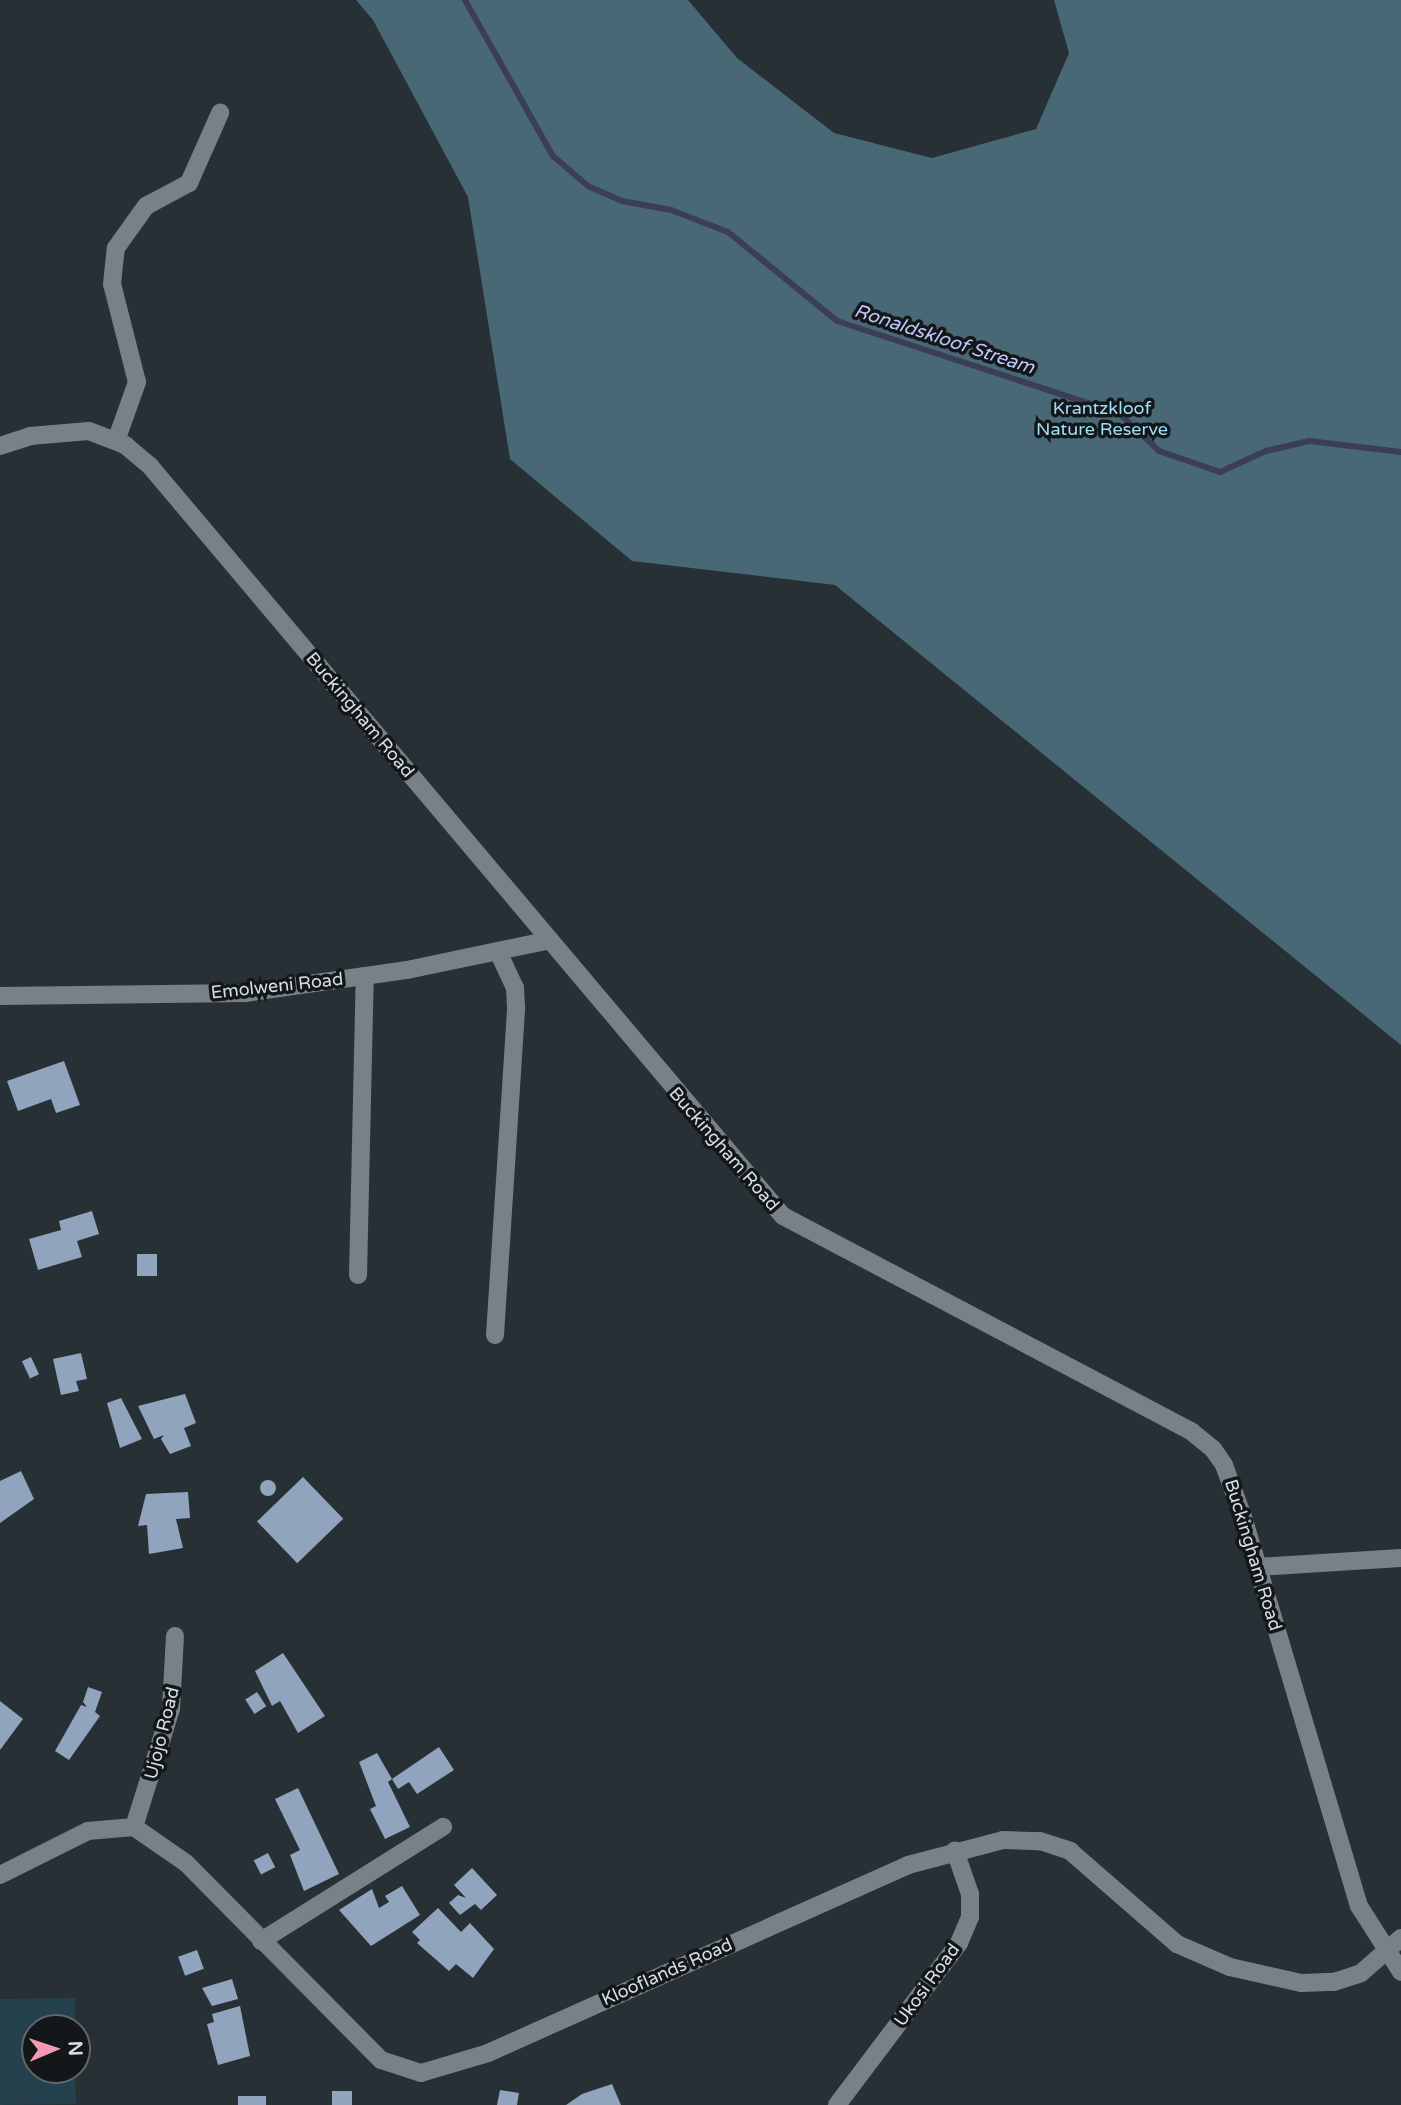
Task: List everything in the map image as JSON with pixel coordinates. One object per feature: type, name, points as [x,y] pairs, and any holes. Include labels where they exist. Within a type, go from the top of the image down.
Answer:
[{"type":"street","points":[[116,441],[137,382],[112,284],[117,248],[146,206],[189,183],[220,113]]},
{"type":"street","name":"Buckingham Road","points":[[0,446],[59,431],[89,431],[116,441],[150,466],[783,1216],[1204,1440],[1224,1465],[1359,1906],[1385,1953],[1401,1972]]},
{"type":"street","name":"Emolweni Road","points":[[0,996],[245,993],[499,953],[550,940]]},
{"type":"street","points":[[495,1335],[516,1007],[515,988],[499,953]]},
{"type":"street","points":[[358,1275],[365,976]]},
{"type":"street","points":[[1257,1567],[1401,1558]]},
{"type":"street","name":"Ujojo Road","points":[[134,1827],[171,1709],[175,1636]]},
{"type":"street","points":[[0,1875],[88,1831],[134,1827]]},
{"type":"street","name":"Klooflands Road","points":[[134,1827],[186,1863],[381,2060],[399,2070],[429,2072],[488,2053],[908,1865],[1003,1840],[1040,1841],[1070,1851],[1177,1944],[1230,1967],[1317,1984],[1361,1973],[1401,1938]]},
{"type":"street","points":[[261,1941],[443,1827]]},
{"type":"street","name":"Ukosi Road","points":[[837,2105],[959,1942],[970,1917],[970,1894],[955,1851]]},
{"type":"shaded area","points":[[75,1998],[75,2014],[21,2014],[21,2084],[75,2084],[76,2104],[0,2105],[0,1999]]},
{"type":"green space","name":"Krantzkloof Nature Reserve","points":[[356,0],[688,0],[737,58],[834,133],[932,158],[1036,129],[1069,53],[1054,0],[1401,0],[1401,1045],[835,585],[632,561],[510,459],[468,197],[373,20]]},
{"type":"building","points":[[64,1061],[80,1105],[56,1113],[51,1099],[18,1111],[7,1081]]},
{"type":"building","points":[[92,1211],[99,1234],[77,1241],[82,1257],[38,1270],[29,1239],[61,1230],[59,1221]]},
{"type":"building","points":[[137,1254],[157,1254],[157,1276],[137,1276]]},
{"type":"building","points":[[81,1353],[87,1379],[76,1381],[79,1391],[61,1395],[53,1359]]},
{"type":"building","points":[[31,1357],[39,1374],[30,1378],[22,1361]]},
{"type":"building","points":[[185,1394],[196,1423],[184,1428],[191,1446],[170,1454],[161,1439],[164,1435],[154,1439],[138,1406]]},
{"type":"building","points":[[121,1398],[142,1439],[120,1448],[107,1403]]},
{"type":"building","points":[[21,1471],[34,1499],[0,1523],[0,1481]]},
{"type":"building","points":[[303,1477],[343,1519],[297,1563],[257,1521]]},
{"type":"building","points":[[268,1480],[274,1482],[274,1494],[268,1496],[262,1494],[260,1488],[262,1482]]},
{"type":"building","points":[[188,1492],[190,1518],[176,1519],[183,1548],[149,1554],[147,1525],[138,1526],[146,1494]]},
{"type":"building","points":[[283,1653],[325,1716],[298,1733],[280,1701],[272,1706],[255,1671]]},
{"type":"building","points":[[88,1687],[102,1692],[95,1712],[100,1716],[69,1760],[55,1751],[81,1705],[87,1707],[83,1702]]},
{"type":"building","points":[[257,1692],[266,1706],[255,1714],[245,1700]]},
{"type":"building","points":[[0,1701],[23,1719],[0,1750]]},
{"type":"building","points":[[439,1747],[454,1770],[417,1794],[409,1782],[398,1789],[392,1779]]},
{"type":"building","points":[[377,1753],[392,1779],[388,1782],[410,1827],[385,1839],[370,1809],[376,1806],[359,1762]]},
{"type":"building","points":[[298,1788],[339,1874],[304,1891],[290,1855],[300,1850],[275,1799]]},
{"type":"building","points":[[268,1853],[275,1867],[261,1875],[254,1860]]},
{"type":"building","points":[[472,1868],[497,1895],[481,1910],[475,1904],[460,1915],[449,1903],[458,1895],[466,1898],[454,1885]]},
{"type":"building","points":[[402,1886],[420,1915],[371,1946],[339,1910],[372,1889],[379,1908],[389,1902],[385,1896]]},
{"type":"building","points":[[438,1908],[461,1932],[470,1923],[494,1949],[473,1978],[456,1964],[449,1971],[417,1943],[420,1940],[412,1932]]},
{"type":"building","points":[[197,1950],[204,1969],[185,1976],[178,1957]]},
{"type":"building","points":[[232,1979],[238,1999],[212,2006],[202,1988]]},
{"type":"building","points":[[240,2006],[250,2056],[218,2065],[207,2024],[214,2022],[212,2014]]},
{"type":"building","points":[[612,2084],[621,2105],[566,2105],[582,2094]]},
{"type":"building","points":[[500,2090],[519,2093],[517,2105],[497,2105]]},
{"type":"building","points":[[332,2091],[352,2091],[352,2105],[332,2105]]},
{"type":"building","points":[[238,2096],[266,2096],[266,2105],[238,2105]]},
{"type":"waterway","name":"Ronaldskloof Stream","points":[[465,0],[553,156],[588,186],[622,201],[671,210],[728,232],[837,321],[1119,413],[1159,451],[1220,472],[1266,451],[1309,441],[1401,452]]}]
